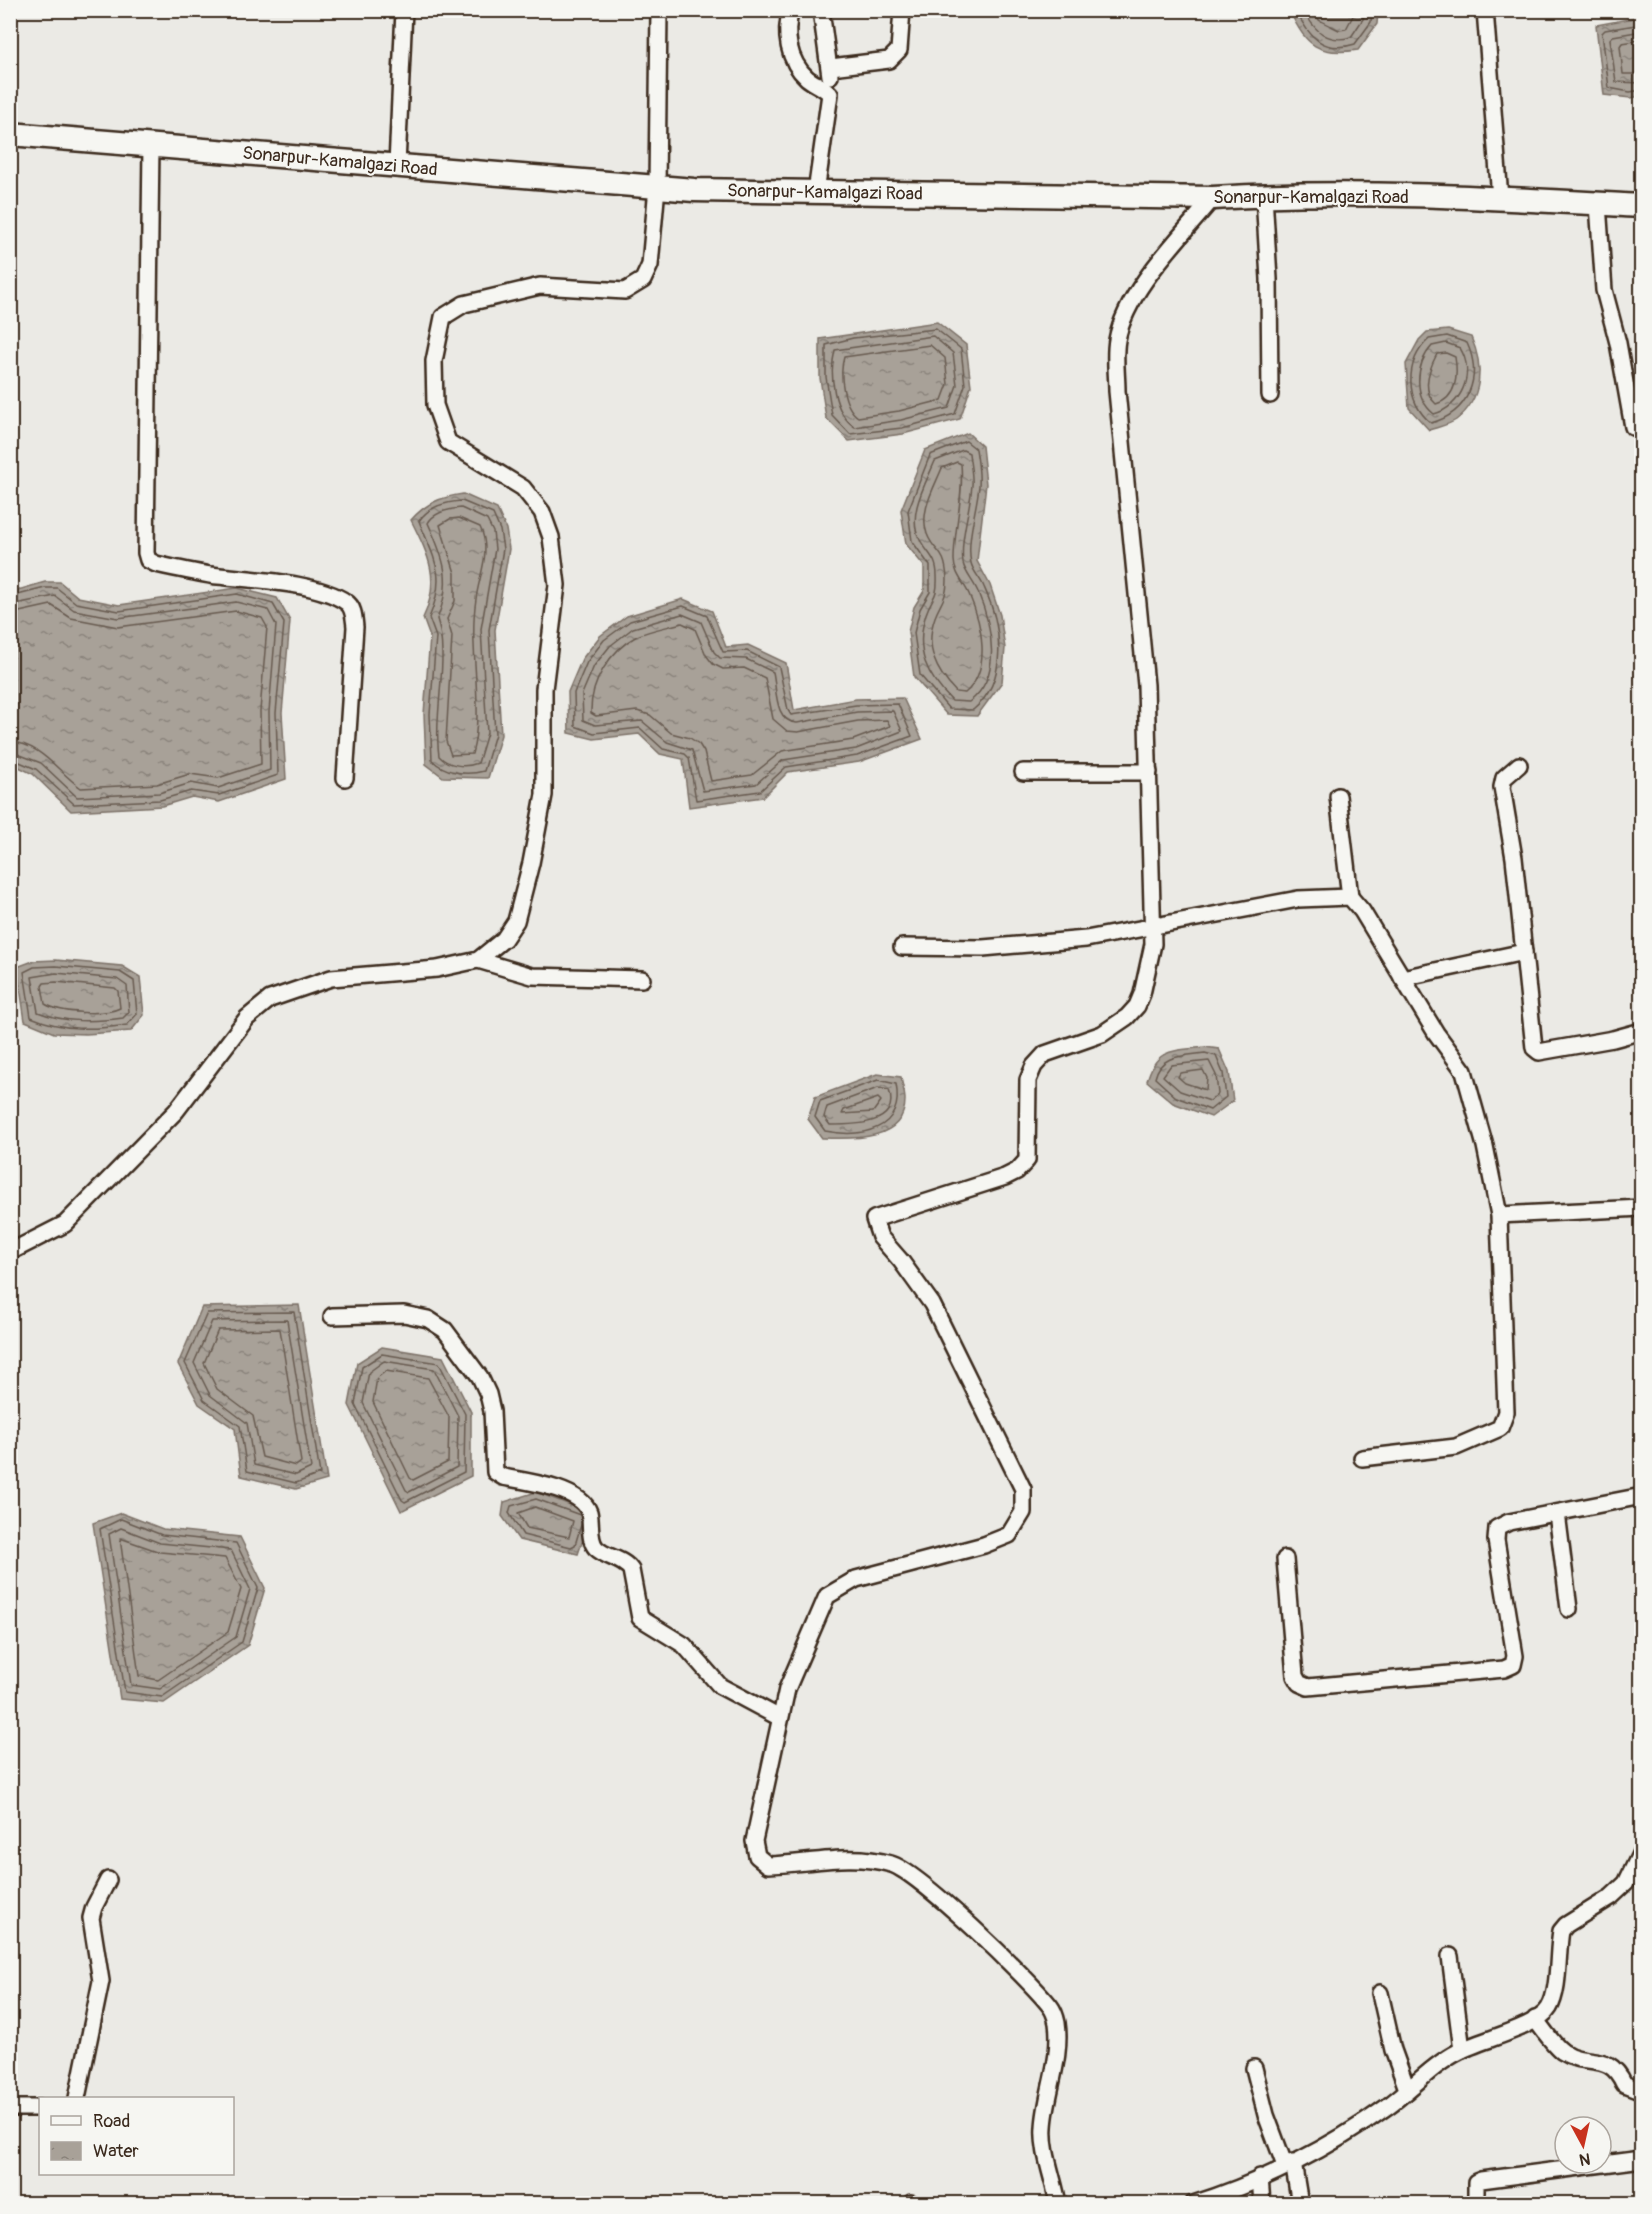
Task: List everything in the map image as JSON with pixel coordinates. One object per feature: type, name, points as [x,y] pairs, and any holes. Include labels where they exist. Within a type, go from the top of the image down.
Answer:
[{"type":"main road","name":"Sonarpur-Kamalgazi Road","points":[[10,134],[657,187],[816,192],[1213,198],[1264,195],[1500,198],[1641,206]]},
{"type":"street","points":[[397,165],[404,10]]},
{"type":"street","points":[[10,1252],[65,1224],[176,1111],[247,1018],[270,999],[331,978],[437,969],[478,960],[504,939],[516,921],[531,863],[544,795],[544,689],[557,585],[551,537],[542,512],[523,489],[448,442],[435,405],[434,361],[443,317],[464,304],[540,286],[625,291],[643,280],[651,265],[657,187],[659,10]]},
{"type":"street","points":[[791,10],[787,23],[793,59],[799,70],[809,80],[824,87],[830,94]]},
{"type":"street","points":[[816,192],[830,94],[831,68],[821,10]]},
{"type":"street","points":[[831,68],[890,60],[899,50],[902,10]]},
{"type":"street","points":[[1485,10],[1500,198]]},
{"type":"street","points":[[151,145],[146,554],[148,560],[156,564],[210,575],[276,582],[309,589],[348,603],[352,610],[355,627],[345,778]]},
{"type":"street","points":[[1264,195],[1269,279],[1270,395]]},
{"type":"street","points":[[1058,2204],[1045,2146],[1044,2129],[1057,2034],[1052,2009],[1005,1958],[914,1878],[894,1865],[872,1860],[837,1859],[768,1865],[757,1856],[754,1841],[787,1689],[827,1596],[856,1579],[984,1545],[1009,1534],[1023,1512],[1023,1489],[954,1347],[932,1304],[901,1261],[880,1237],[874,1219],[1005,1177],[1017,1171],[1027,1160],[1028,1080],[1034,1066],[1045,1054],[1102,1034],[1127,1017],[1137,1006],[1149,968],[1152,925],[1149,772],[1146,685],[1117,391],[1117,341],[1125,314],[1151,274],[1213,198]]},
{"type":"street","points":[[1599,204],[1604,290],[1618,343],[1633,427]]},
{"type":"street","points":[[1519,765],[1504,778],[1502,787],[1534,1048],[1539,1052],[1613,1039],[1641,1031]]},
{"type":"street","points":[[1023,772],[1149,772]]},
{"type":"street","points":[[1338,796],[1350,897],[1362,911],[1436,1033],[1464,1071],[1485,1146],[1499,1215],[1504,1420],[1500,1428],[1456,1447],[1362,1458]]},
{"type":"street","points":[[902,947],[983,948],[1046,943],[1112,935],[1152,925],[1298,899],[1350,897]]},
{"type":"street","points":[[1402,978],[1524,952]]},
{"type":"street","points":[[478,960],[532,976],[642,979]]},
{"type":"street","points":[[1499,1215],[1641,1208]]},
{"type":"street","points":[[332,1316],[404,1314],[428,1319],[445,1330],[480,1377],[488,1394],[492,1411],[495,1472],[503,1477],[564,1491],[587,1506],[594,1545],[598,1550],[627,1564],[631,1570],[640,1618],[684,1645],[720,1686],[780,1718]]},
{"type":"street","points":[[1285,1559],[1295,1676],[1299,1683],[1308,1687],[1504,1669],[1513,1665],[1515,1656],[1496,1540],[1497,1528],[1509,1522],[1641,1496]]},
{"type":"street","points":[[1557,1513],[1569,1608]]},
{"type":"street","points":[[1192,2204],[1289,2164],[1351,2130],[1389,2105],[1443,2060],[1535,2019],[1549,2009],[1554,1996],[1561,1931],[1566,1925],[1611,1897],[1626,1883],[1641,1850]]},
{"type":"street","points":[[77,2097],[101,1981],[91,1918],[108,1880]]},
{"type":"street","points":[[1450,1956],[1462,2050]]},
{"type":"street","points":[[1380,1993],[1393,2050],[1407,2089]]},
{"type":"street","points":[[1535,2019],[1563,2052],[1577,2058],[1605,2061],[1618,2072],[1624,2084],[1641,2091]]},
{"type":"street","points":[[1254,2068],[1266,2115],[1289,2164],[1300,2204]]},
{"type":"street","points":[[10,2108],[39,2108]]},
{"type":"street","points":[[1476,2204],[1475,2186],[1476,2182],[1481,2180],[1641,2158]]},
{"type":"street","points":[[1260,2177],[1262,2204]]},
{"type":"water","points":[[1290,11],[1378,11],[1377,24],[1358,50],[1333,51],[1323,50],[1308,40],[1301,33]]},
{"type":"water","points":[[1641,18],[1641,96],[1631,98],[1604,95],[1596,25]]},
{"type":"water","points":[[937,322],[966,345],[971,386],[960,419],[903,434],[849,441],[826,418],[820,378],[820,339]]},
{"type":"water","points":[[1448,330],[1471,337],[1478,359],[1478,382],[1472,402],[1465,412],[1447,425],[1429,430],[1409,408],[1406,364],[1419,340],[1427,332]]},
{"type":"water","points":[[968,433],[982,446],[986,484],[977,561],[990,585],[1000,615],[1005,648],[1002,682],[977,716],[947,715],[914,677],[908,632],[914,607],[924,591],[924,566],[906,544],[901,510],[925,450]]},
{"type":"water","points":[[463,494],[497,509],[506,529],[509,549],[495,630],[501,735],[488,778],[443,777],[426,764],[424,714],[430,637],[423,618],[432,580],[423,545],[411,520],[422,509],[434,502]]},
{"type":"water","points":[[45,582],[60,582],[78,597],[119,605],[237,588],[277,598],[290,621],[282,713],[286,779],[219,802],[192,797],[162,806],[71,811],[33,774],[11,763],[11,592]]},
{"type":"water","points":[[683,599],[712,611],[726,647],[748,645],[786,663],[794,710],[856,699],[903,698],[922,739],[859,762],[788,772],[763,797],[689,807],[683,759],[660,754],[639,734],[594,739],[569,733],[568,692],[582,659],[600,636],[627,616]]},
{"type":"water","points":[[56,960],[122,966],[140,977],[144,1015],[131,1031],[86,1034],[54,1033],[25,1021],[17,967],[33,961]]},
{"type":"water","points":[[1205,1047],[1219,1049],[1229,1072],[1233,1101],[1211,1117],[1173,1103],[1147,1081],[1151,1070],[1161,1056],[1176,1051]]},
{"type":"water","points":[[877,1074],[901,1077],[905,1100],[903,1114],[896,1124],[874,1135],[822,1138],[808,1119],[815,1097]]},
{"type":"water","points":[[299,1305],[327,1480],[296,1489],[241,1476],[235,1429],[199,1404],[178,1364],[202,1307]]},
{"type":"water","points":[[382,1347],[443,1357],[471,1412],[471,1476],[401,1511],[349,1405],[357,1363]]},
{"type":"water","points":[[536,1492],[592,1513],[578,1554],[519,1540],[502,1516],[504,1502]]},
{"type":"water","points":[[121,1513],[163,1529],[240,1537],[265,1588],[248,1645],[164,1703],[120,1699],[93,1523]]}]
